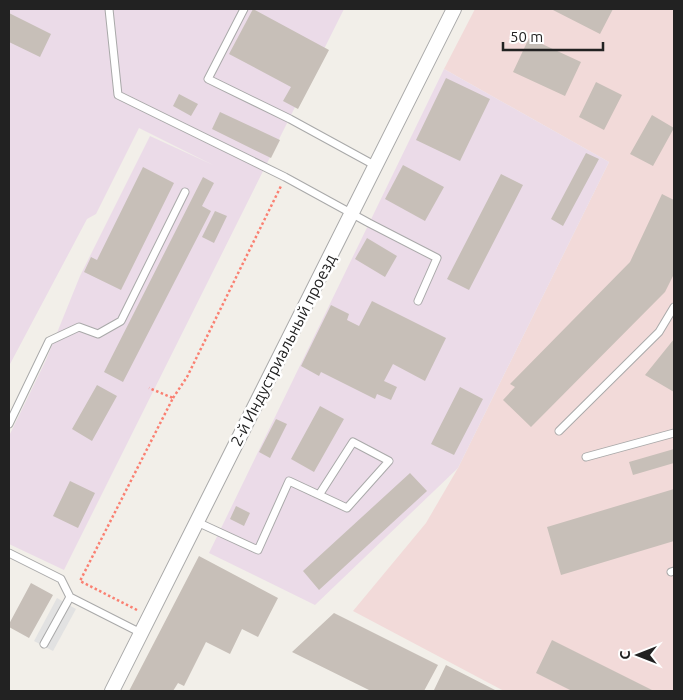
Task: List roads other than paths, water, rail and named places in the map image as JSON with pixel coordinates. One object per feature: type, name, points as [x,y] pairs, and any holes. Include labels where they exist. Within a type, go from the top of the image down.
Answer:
[{"type":"street","name":"2-й Индустриальный проезд","points":[[112,691],[454,9]]},
{"type":"lane","points":[[109,9],[118,95],[285,177],[437,258],[418,301]]},
{"type":"lane","points":[[244,9],[208,79],[290,119],[376,166]]},
{"type":"lane","points":[[9,424],[49,341],[79,327],[98,334],[121,321],[185,192]]},
{"type":"lane","points":[[559,430],[659,332],[674,307]]},
{"type":"lane","points":[[586,457],[674,433]]},
{"type":"lane","points":[[197,522],[258,550],[289,481],[319,495],[347,508],[389,461],[353,442],[319,495]]},
{"type":"lane","points":[[9,553],[61,579],[70,597],[142,633]]},
{"type":"lane","points":[[44,644],[70,597]]}]
